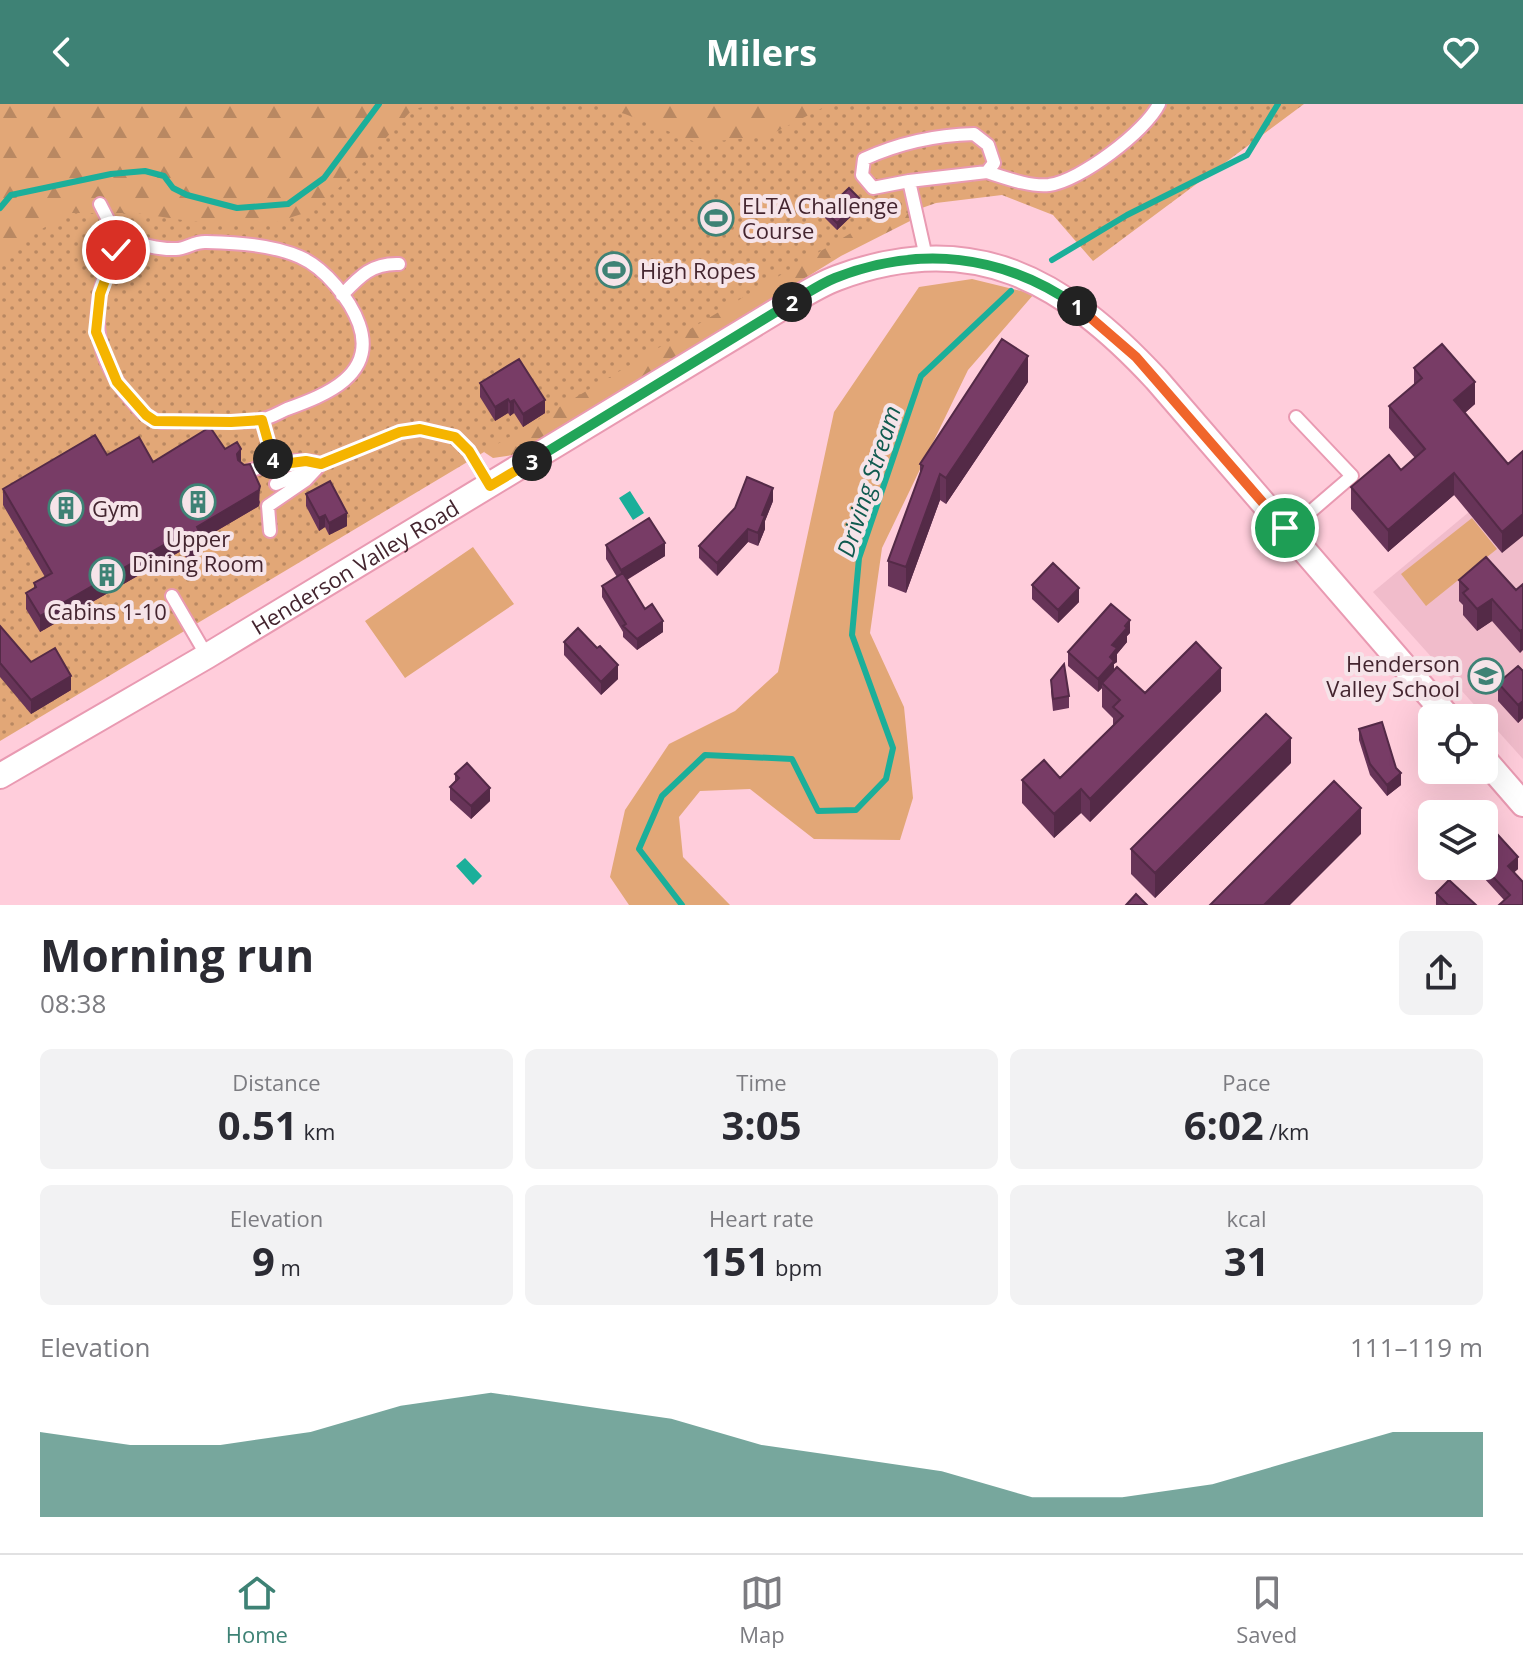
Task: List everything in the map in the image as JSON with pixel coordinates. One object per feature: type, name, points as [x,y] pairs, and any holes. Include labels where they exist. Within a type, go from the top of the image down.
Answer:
[{"type":"street","name":"Henderson Valley Road","points":[[0,776],[207,656],[834,279],[891,262],[926,257],[951,257],[1005,270],[1065,297],[1090,316],[1146,368],[1437,704]]},
{"type":"street","points":[[1498,775],[1523,804]]},
{"type":"lane","points":[[987,172],[994,163],[988,145],[974,134],[945,135],[911,142],[864,159],[862,175],[873,188],[987,172],[1045,186],[1066,182],[1110,153],[1145,123],[1159,104]]},
{"type":"lane","points":[[909,181],[926,257]]},
{"type":"lane","points":[[100,204],[118,239],[114,259],[106,272],[100,294],[96,332],[117,382],[149,419],[162,422],[262,420],[324,393],[343,382],[357,367],[363,346],[355,314],[320,271],[303,258],[283,251],[206,242],[188,244],[178,250],[118,239]]},
{"type":"lane","points":[[342,295],[364,272],[382,264],[399,264]]},
{"type":"lane","points":[[1288,531],[1352,476],[1296,417]]},
{"type":"lane","points":[[262,420],[275,465]]},
{"type":"lane","points":[[199,437],[222,422]]},
{"type":"lane","points":[[276,484],[400,432],[420,429],[455,437],[469,451],[490,486]]},
{"type":"lane","points":[[246,472],[306,461],[321,464]]},
{"type":"lane","points":[[270,531],[268,506],[306,480],[321,464]]},
{"type":"lane","points":[[172,596],[207,656]]},
{"type":"shaded area","name":"Henderson Valley School","points":[[1523,467],[1523,759],[1498,731],[1498,704],[1474,704],[1373,592]]},
{"type":"shaded area","points":[[630,491],[644,513],[633,520],[619,498]]},
{"type":"shaded area","points":[[465,858],[482,876],[473,885],[456,866]]},
{"type":"green space","points":[[0,104],[929,104],[0,391]]},
{"type":"green space","points":[[440,104],[590,104],[625,114],[698,143],[768,136],[830,104],[1304,104],[1093,261],[1053,215],[1002,195],[936,203],[851,233],[0,741],[0,268],[20,242],[69,213],[136,213],[261,227],[314,210],[343,184],[413,109]]},
{"type":"green space","points":[[908,208],[912,220],[841,256],[520,454],[493,458],[484,452],[582,336]]},
{"type":"green space","points":[[972,279],[1034,294],[968,370],[882,548],[870,633],[904,707],[913,798],[900,840],[814,839],[750,789],[700,791],[679,817],[683,857],[730,905],[629,905],[610,877],[625,810],[669,744],[735,711],[778,672],[834,412],[919,287]]},
{"type":"green space","points":[[1472,518],[1497,549],[1426,606],[1401,574]]},
{"type":"green space","points":[[473,547],[514,604],[405,678],[365,621]]},
{"type":"building","points":[[849,188],[861,200],[837,223],[825,211]]},
{"type":"building","points":[[1002,339],[1028,356],[946,478],[940,474],[906,567],[888,561],[923,466],[920,464]]},
{"type":"building","points":[[1442,344],[1475,382],[1454,400],[1508,464],[1523,451],[1523,514],[1502,532],[1454,473],[1388,530],[1351,487],[1389,455],[1401,470],[1425,449],[1389,406],[1422,378],[1414,368]]},
{"type":"building","points":[[519,359],[545,400],[523,414],[514,400],[510,402],[508,399],[495,407],[480,383]]},
{"type":"building","points":[[210,427],[225,449],[237,442],[241,449],[237,454],[238,460],[244,465],[250,464],[259,490],[197,527],[201,535],[188,544],[181,535],[40,616],[26,593],[36,587],[34,583],[52,573],[3,489],[95,435],[107,455],[139,437],[153,462]]},
{"type":"building","points":[[747,477],[773,488],[762,515],[765,516],[758,533],[748,529],[717,563],[699,546],[735,508]]},
{"type":"building","points":[[330,481],[347,513],[329,523],[325,515],[319,518],[306,494]]},
{"type":"building","points":[[649,518],[665,543],[621,570],[606,545]]},
{"type":"building","points":[[1486,557],[1516,590],[1523,584],[1523,629],[1520,631],[1492,599],[1477,609],[1463,593],[1468,589],[1459,580]]},
{"type":"building","points":[[1053,563],[1079,588],[1058,610],[1032,585]]},
{"type":"building","points":[[623,573],[645,609],[652,604],[663,621],[637,639],[623,626],[626,624],[602,586]]},
{"type":"building","points":[[1111,604],[1130,620],[1112,645],[1117,648],[1110,657],[1114,661],[1098,679],[1068,652]]},
{"type":"building","points":[[0,626],[31,662],[55,648],[71,676],[31,700],[0,663]]},
{"type":"building","points":[[578,628],[618,665],[601,682],[564,642]]},
{"type":"building","points":[[1196,642],[1221,668],[1090,799],[1081,789],[1054,814],[1022,780],[1044,760],[1060,778],[1123,716],[1113,707],[1120,700],[1102,683],[1117,667],[1145,693]]},
{"type":"building","points":[[1064,664],[1069,696],[1053,699],[1051,680]]},
{"type":"building","points":[[1518,666],[1523,671],[1523,701],[1518,705],[1498,683]]},
{"type":"building","points":[[1266,714],[1291,738],[1155,873],[1131,849]]},
{"type":"building","points":[[1382,722],[1396,768],[1401,773],[1387,785],[1370,764],[1359,729]]},
{"type":"building","points":[[467,763],[490,788],[471,806],[450,787],[459,778],[455,774]]},
{"type":"building","points":[[1334,781],[1361,808],[1264,905],[1210,905]]},
{"type":"building","points":[[1498,835],[1518,857],[1508,866],[1523,882],[1523,905],[1499,905],[1510,895],[1496,880]]},
{"type":"building","points":[[1449,880],[1476,905],[1448,905],[1436,893]]},
{"type":"building","points":[[1136,894],[1147,905],[1126,905]]},
{"type":"waterway","points":[[0,208],[11,195],[111,174],[145,171],[164,176],[173,188],[187,195],[237,208],[288,204],[324,178],[379,104]]},
{"type":"waterway","name":"Driving Stream","points":[[1052,260],[1127,215],[1247,155],[1278,104]]},
{"type":"waterway","name":"Driving Stream","points":[[682,905],[639,849],[662,796],[705,755],[792,759],[818,811],[856,810],[886,779],[893,748],[852,635],[859,558],[921,376],[1011,291]]},
{"type":"place","name":"ELTA Challenge Course","points":[[716,218]]},
{"type":"place","name":"High Ropes","points":[[614,270]]},
{"type":"place","name":"Upper Dining Room","points":[[198,502]]},
{"type":"place","name":"Gym","points":[[66,508]]},
{"type":"place","name":"Cabins 1-10","points":[[107,575]]},
{"type":"place","name":"Henderson Valley School","points":[[1486,676]]},
{"type":"route","points":[[116,250],[100,294],[96,332],[117,382],[149,419],[162,422],[262,420],[275,465],[306,461],[321,464],[400,432],[420,429],[439,432],[455,437],[469,451],[490,486],[834,279],[863,269],[921,257],[951,257],[978,262],[1035,282],[1065,297],[1113,335],[1156,379],[1285,528]]}]
